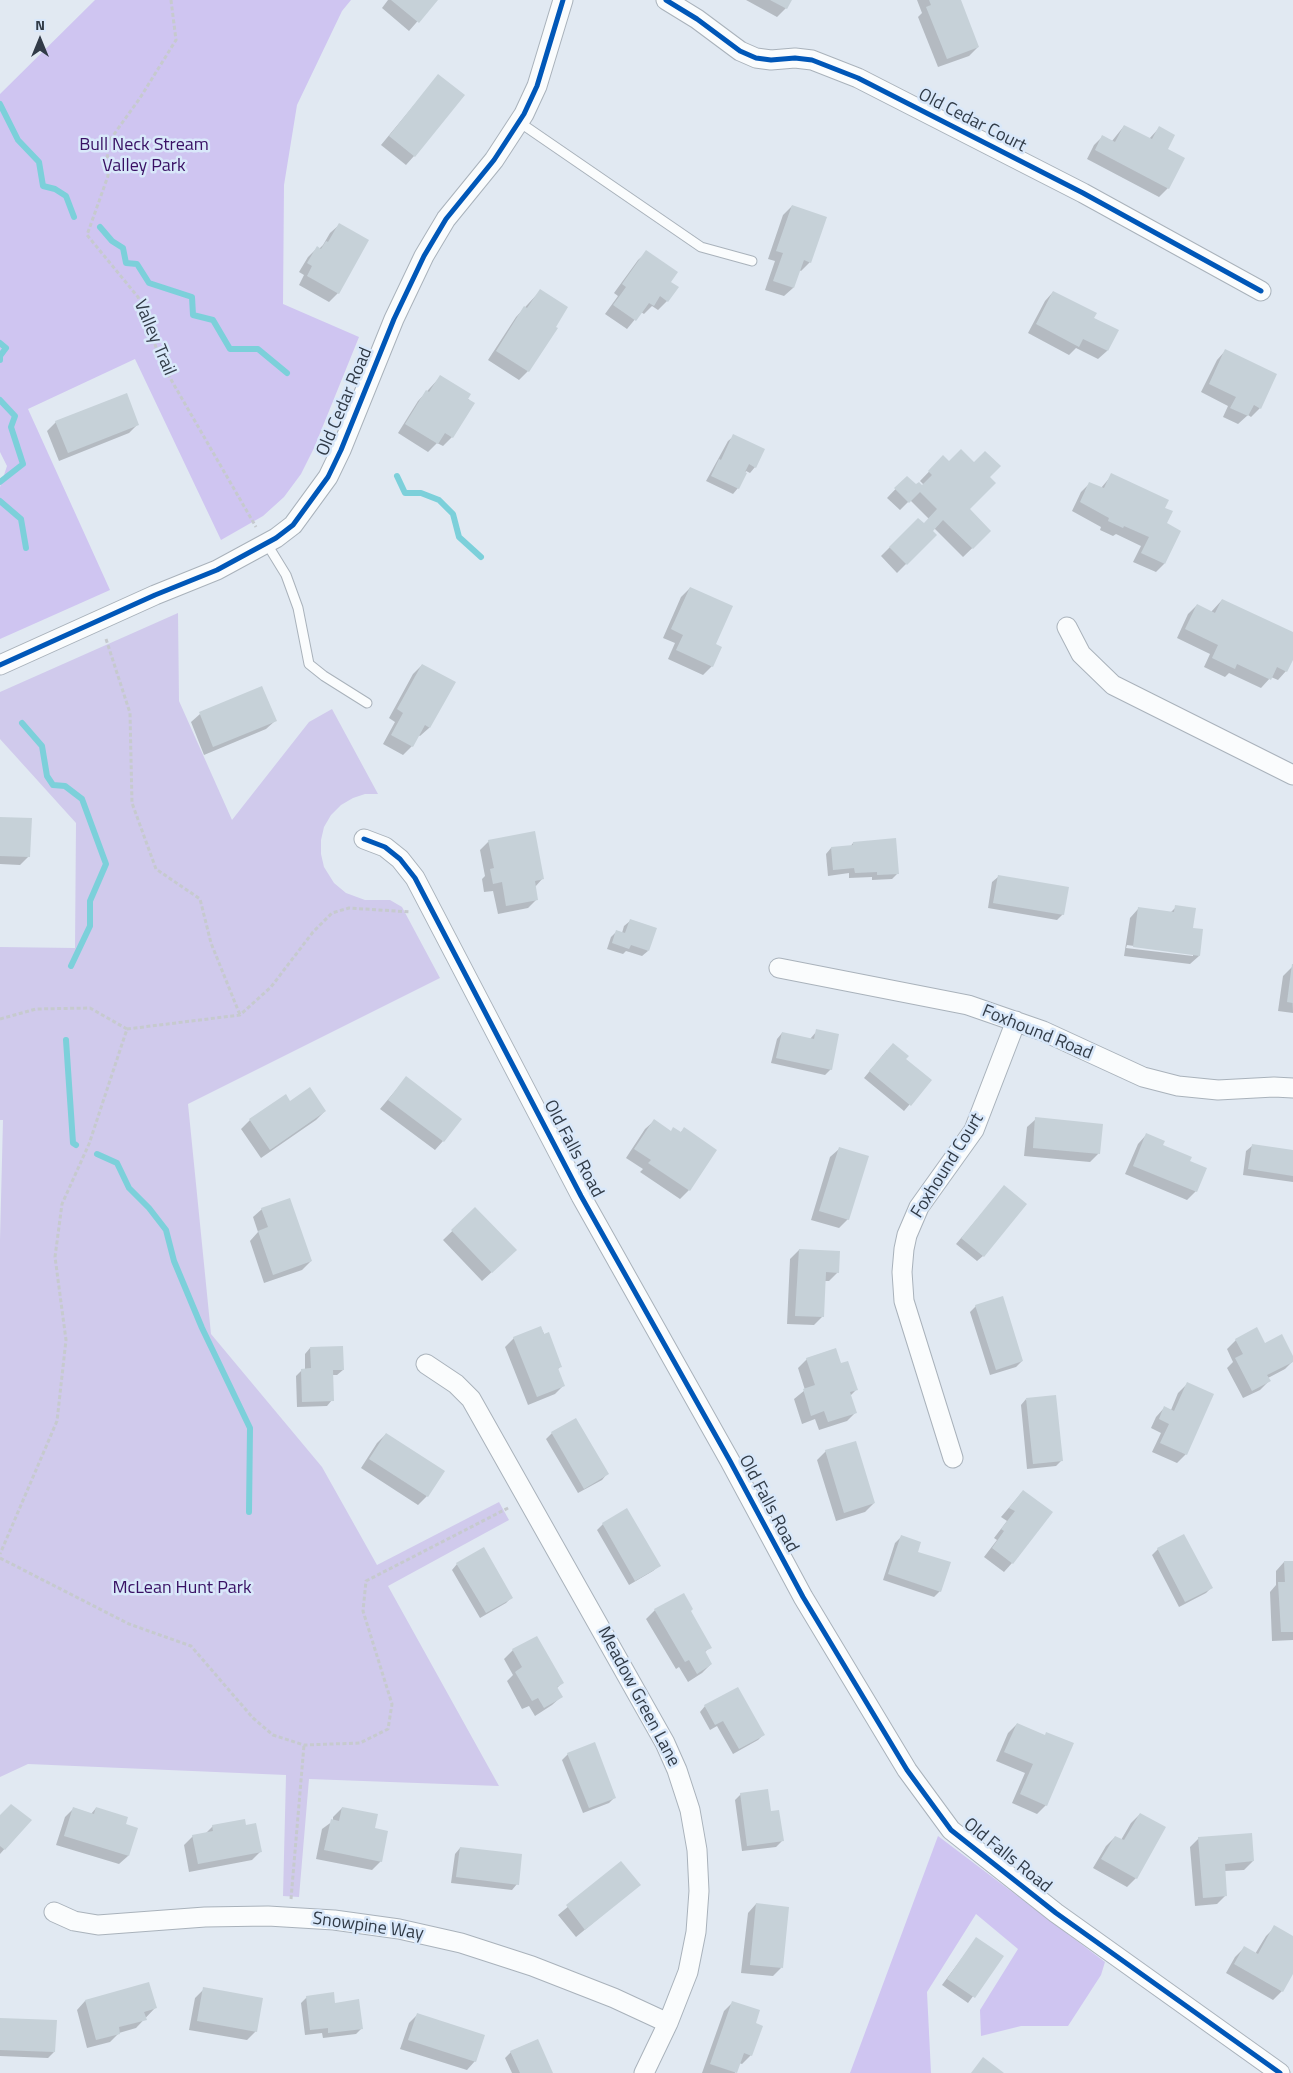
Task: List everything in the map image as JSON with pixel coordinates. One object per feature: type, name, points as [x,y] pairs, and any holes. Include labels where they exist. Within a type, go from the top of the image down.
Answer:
[{"type":"street","name":"Old Cedar Road","points":[[0,665],[217,570],[267,544],[292,525],[328,477],[341,450],[394,319],[424,256],[446,219],[494,160],[520,122],[537,86],[563,0]]},
{"type":"street","name":"Old Cedar Court","points":[[666,0],[697,19],[740,51],[756,58],[812,60],[858,78],[1083,193],[1261,292]]},
{"type":"street","points":[[1067,627],[1081,654],[1113,685],[1293,775]]},
{"type":"street","name":"Old Falls Road","points":[[364,839],[385,847],[400,859],[415,878],[581,1196],[730,1461],[803,1597],[907,1770],[952,1830],[1056,1913],[1280,2073]]},
{"type":"street","name":"Foxhound Road","points":[[779,968],[936,998],[968,1006],[1016,1021],[1143,1077],[1178,1086],[1218,1090],[1274,1087],[1293,1088]]},
{"type":"street","name":"Foxhound Court","points":[[953,1458],[904,1301],[902,1272],[904,1250],[907,1235],[919,1207],[974,1130],[1016,1021]]},
{"type":"street","name":"Meadow Green Lane","points":[[426,1364],[456,1384],[471,1399],[665,1743],[677,1770],[690,1810],[698,1866],[699,1890],[696,1932],[688,1972],[668,2023],[644,2073]]},
{"type":"street","name":"Snowpine Way","points":[[54,1912],[74,1921],[98,1925],[205,1917],[289,1917],[334,1920],[399,1929],[461,1943],[541,1970],[614,1998],[668,2023]]},
{"type":"lane","points":[[520,122],[701,247],[752,261]]},
{"type":"lane","points":[[267,544],[286,575],[298,608],[309,664],[324,676],[368,703]]},
{"type":"path","points":[[100,620],[130,713],[132,804],[156,869],[200,899],[211,943],[240,1015]]},
{"type":"path","points":[[0,1019],[36,1009],[90,1008],[126,1030],[240,1015],[271,987],[313,932],[332,914],[349,908],[422,912],[432,909]]},
{"type":"path","points":[[0,1554],[57,1421],[66,1340],[56,1257],[62,1204],[89,1144],[126,1030]]},
{"type":"path","points":[[0,1558],[129,1624],[191,1646],[254,1718],[273,1735],[304,1745],[360,1743],[388,1729],[392,1704],[363,1611],[366,1581],[504,1512],[527,1497]]},
{"type":"path","points":[[289,1917],[304,1745]]},
{"type":"green space","name":"Bull Neck Stream Valley Park","points":[[95,0],[351,0],[342,11],[297,105],[284,185],[283,304],[359,337],[314,448],[301,474],[284,497],[263,516],[221,540],[135,359],[28,409],[110,590],[0,639],[0,487],[7,466],[0,452],[0,94]]},
{"type":"green space","name":"McLean Hunt Park","points":[[178,613],[179,701],[232,820],[309,722],[332,709],[378,794],[365,794],[353,798],[341,805],[331,815],[324,827],[321,840],[321,854],[324,867],[334,883],[346,893],[365,900],[390,900],[402,907],[440,978],[188,1104],[211,1334],[322,1467],[377,1565],[499,1502],[509,1520],[388,1586],[499,1786],[309,1779],[299,1897],[283,1896],[286,1775],[28,1764],[0,1777],[0,1240],[3,1120],[0,1120],[0,947],[75,948],[76,823],[0,739],[0,692]]},
{"type":"green space","points":[[938,1836],[1105,1962],[1101,1975],[1068,2026],[1021,2026],[981,2036],[980,2010],[1018,1949],[976,1914],[927,1992],[931,2073],[850,2073]]},
{"type":"building","points":[[391,0],[438,0],[419,23]]},
{"type":"building","points":[[770,0],[792,0],[787,9]]},
{"type":"building","points":[[929,0],[961,0],[979,47],[947,59],[926,7],[931,5]]},
{"type":"building","points":[[438,74],[465,95],[415,157],[389,136]]},
{"type":"building","points":[[1124,125],[1152,139],[1159,126],[1175,135],[1168,149],[1185,158],[1169,189],[1095,150],[1102,135],[1115,142]]},
{"type":"building","points":[[792,205],[827,217],[811,263],[804,260],[794,288],[773,281],[783,253],[776,251]]},
{"type":"building","points":[[339,223],[369,240],[339,294],[307,276],[312,266],[307,263],[317,246],[321,249],[326,241],[328,242]]},
{"type":"building","points":[[646,250],[678,272],[671,282],[679,287],[668,302],[660,296],[654,306],[649,303],[636,321],[613,305],[626,287],[622,284]]},
{"type":"building","points":[[540,289],[568,307],[556,327],[558,328],[529,372],[496,351],[524,306],[527,308]]},
{"type":"building","points":[[1053,291],[1097,313],[1094,318],[1119,330],[1108,351],[1083,339],[1079,347],[1036,324]]},
{"type":"building","points":[[1225,349],[1277,374],[1261,409],[1254,405],[1248,416],[1230,408],[1236,397],[1209,384]]},
{"type":"building","points":[[440,375],[471,394],[468,399],[475,403],[453,438],[445,433],[438,444],[405,424],[426,390],[429,392]]},
{"type":"building","points":[[127,393],[139,425],[68,453],[55,421]]},
{"type":"building","points":[[733,434],[765,449],[756,468],[749,464],[739,489],[711,476]]},
{"type":"building","points":[[961,449],[974,462],[985,451],[1001,466],[990,477],[996,483],[970,509],[991,531],[973,549],[943,520],[933,531],[937,535],[907,565],[889,547],[918,518],[924,523],[937,509],[920,492],[909,503],[894,488],[907,476],[916,484],[919,482],[922,485],[932,475],[928,471],[943,455],[949,461]]},
{"type":"building","points":[[1111,473],[1169,500],[1165,508],[1173,511],[1167,523],[1181,531],[1165,564],[1141,553],[1149,537],[1108,521],[1109,518],[1080,502],[1089,482],[1104,488]]},
{"type":"building","points":[[690,587],[733,606],[716,644],[722,647],[713,667],[676,650],[683,635],[671,629]]},
{"type":"building","points":[[1222,599],[1293,632],[1293,660],[1287,672],[1277,667],[1271,680],[1237,664],[1235,669],[1212,658],[1218,645],[1185,629],[1197,604],[1215,613]]},
{"type":"building","points":[[422,664],[456,682],[430,728],[425,725],[413,747],[391,735],[403,713],[397,709]]},
{"type":"building","points":[[262,686],[277,721],[213,747],[199,712]]},
{"type":"building","points":[[0,817],[32,818],[30,857],[0,856]]},
{"type":"building","points":[[535,831],[544,879],[535,881],[538,900],[506,906],[502,882],[493,884],[490,869],[494,868],[488,840]]},
{"type":"building","points":[[896,838],[899,874],[855,873],[854,868],[833,870],[831,847],[853,845],[853,842]]},
{"type":"building","points":[[998,875],[1069,887],[1064,915],[993,903]]},
{"type":"building","points":[[1175,905],[1196,908],[1193,928],[1203,929],[1200,956],[1133,947],[1138,907],[1174,912]]},
{"type":"building","points":[[630,919],[657,928],[649,951],[631,945],[629,949],[612,943],[616,930],[625,933]]},
{"type":"building","points":[[1293,964],[1293,1003],[1287,1002]]},
{"type":"building","points":[[816,1029],[839,1034],[832,1070],[776,1058],[782,1032],[814,1039]]},
{"type":"building","points":[[893,1043],[909,1056],[906,1059],[932,1080],[911,1106],[869,1071]]},
{"type":"building","points":[[406,1076],[462,1119],[444,1142],[388,1100]]},
{"type":"building","points":[[310,1087],[326,1111],[270,1150],[249,1119],[286,1094],[290,1101]]},
{"type":"building","points":[[1035,1117],[1103,1124],[1100,1154],[1033,1148]]},
{"type":"building","points":[[654,1119],[671,1131],[673,1127],[681,1132],[684,1127],[717,1150],[690,1191],[648,1163],[651,1160],[634,1149]]},
{"type":"building","points":[[1146,1133],[1165,1141],[1163,1145],[1192,1157],[1190,1161],[1207,1168],[1197,1192],[1133,1166]]},
{"type":"building","points":[[1252,1144],[1293,1150],[1293,1176],[1248,1169]]},
{"type":"building","points":[[839,1147],[869,1156],[849,1220],[819,1211]]},
{"type":"building","points":[[1004,1185],[1027,1204],[984,1257],[961,1238]]},
{"type":"building","points":[[290,1198],[312,1261],[273,1275],[258,1231],[268,1227],[261,1208]]},
{"type":"building","points":[[475,1207],[517,1250],[492,1273],[451,1230]]},
{"type":"building","points":[[799,1249],[840,1251],[839,1273],[826,1272],[824,1317],[795,1316]]},
{"type":"building","points":[[1003,1296],[1023,1361],[996,1370],[975,1305]]},
{"type":"building","points":[[541,1326],[544,1334],[549,1332],[562,1367],[558,1368],[565,1386],[537,1397],[513,1337]]},
{"type":"building","points":[[1257,1327],[1265,1343],[1282,1334],[1293,1356],[1293,1362],[1267,1375],[1271,1381],[1252,1391],[1235,1358],[1243,1354],[1235,1339]]},
{"type":"building","points":[[343,1346],[344,1370],[333,1370],[334,1401],[302,1402],[301,1369],[311,1368],[310,1347]]},
{"type":"building","points":[[836,1348],[841,1363],[848,1361],[858,1390],[850,1392],[857,1413],[828,1422],[824,1411],[811,1416],[803,1389],[815,1385],[806,1358]]},
{"type":"building","points":[[1187,1382],[1214,1394],[1187,1455],[1160,1443],[1169,1424],[1159,1419],[1164,1406],[1174,1411]]},
{"type":"building","points":[[1056,1395],[1063,1461],[1033,1464],[1026,1398]]},
{"type":"building","points":[[576,1418],[609,1474],[584,1489],[551,1432]]},
{"type":"building","points":[[386,1433],[445,1471],[428,1497],[369,1459]]},
{"type":"building","points":[[856,1441],[875,1503],[844,1513],[825,1450]]},
{"type":"building","points":[[1023,1490],[1053,1512],[1013,1564],[992,1548],[1004,1531],[1001,1529],[1015,1511],[1009,1508]]},
{"type":"building","points":[[627,1508],[661,1566],[635,1581],[602,1523]]},
{"type":"building","points":[[1184,1534],[1213,1588],[1185,1602],[1157,1548]]},
{"type":"building","points":[[901,1535],[921,1542],[918,1552],[951,1562],[941,1592],[888,1574]]},
{"type":"building","points":[[484,1547],[513,1598],[486,1613],[456,1563]]},
{"type":"building","points":[[1284,1561],[1293,1561],[1293,1632],[1281,1632],[1278,1582],[1285,1582]]},
{"type":"building","points":[[684,1593],[693,1609],[691,1611],[712,1648],[705,1651],[712,1664],[697,1674],[689,1660],[685,1662],[654,1609]]},
{"type":"building","points":[[537,1636],[564,1683],[557,1687],[563,1697],[544,1708],[538,1698],[532,1701],[515,1672],[522,1667],[512,1649]]},
{"type":"building","points":[[738,1687],[765,1735],[739,1749],[723,1721],[715,1725],[704,1705]]},
{"type":"building","points":[[1017,1723],[1045,1735],[1046,1732],[1074,1743],[1047,1806],[1020,1794],[1033,1764],[1004,1752]]},
{"type":"building","points":[[595,1742],[616,1798],[589,1808],[567,1753]]},
{"type":"building","points":[[768,1789],[771,1811],[779,1810],[784,1841],[747,1846],[740,1793]]},
{"type":"building","points":[[11,1804],[32,1820],[5,1850],[0,1846],[0,1815]]},
{"type":"building","points":[[73,1807],[94,1814],[96,1807],[128,1817],[126,1824],[138,1828],[129,1856],[64,1836]]},
{"type":"building","points":[[342,1807],[378,1814],[375,1828],[388,1831],[382,1862],[324,1850],[331,1819],[339,1821]]},
{"type":"building","points":[[1140,1813],[1166,1827],[1137,1879],[1101,1859],[1115,1836],[1124,1840]]},
{"type":"building","points":[[245,1819],[246,1825],[256,1823],[262,1852],[198,1864],[192,1835],[213,1831],[212,1825]]},
{"type":"building","points":[[1252,1833],[1254,1861],[1225,1864],[1227,1896],[1203,1898],[1198,1837]]},
{"type":"building","points":[[460,1847],[522,1854],[519,1885],[456,1877]]},
{"type":"building","points":[[621,1861],[641,1885],[585,1930],[566,1905]]},
{"type":"building","points":[[756,1903],[789,1907],[783,1968],[750,1965]]},
{"type":"building","points":[[1274,1925],[1293,1936],[1293,1974],[1283,1992],[1234,1964],[1244,1946],[1258,1954]]},
{"type":"building","points":[[976,1937],[1004,1956],[975,1998],[947,1979]]},
{"type":"building","points":[[149,1982],[157,2008],[144,2012],[147,2020],[119,2027],[120,2034],[96,2040],[85,2000]]},
{"type":"building","points":[[203,1987],[263,1998],[257,2032],[197,2021]]},
{"type":"building","points":[[334,1992],[335,2003],[359,1999],[363,2029],[328,2033],[328,2028],[310,2030],[306,1996]]},
{"type":"building","points":[[732,2001],[760,2010],[756,2023],[763,2026],[752,2056],[744,2053],[737,2073],[710,2064]]},
{"type":"building","points":[[417,2013],[485,2035],[476,2062],[408,2040]]},
{"type":"building","points":[[0,2018],[57,2020],[55,2052],[0,2050]]},
{"type":"building","points":[[538,2039],[553,2073],[520,2073],[510,2051]]},
{"type":"building","points":[[983,2057],[1004,2073],[971,2073]]},
{"type":"waterway","points":[[0,104],[18,140],[39,162],[43,186],[55,189],[66,196],[74,217]]},
{"type":"waterway","points":[[100,227],[112,241],[123,248],[126,263],[137,264],[149,283],[192,297],[193,315],[213,320],[230,349],[258,349],[287,373]]},
{"type":"waterway","points":[[0,343],[6,348],[0,356],[0,360]]},
{"type":"waterway","points":[[0,400],[15,416],[11,427],[23,464],[0,482]]},
{"type":"waterway","points":[[397,476],[405,493],[421,493],[439,500],[453,514],[459,537],[481,557]]},
{"type":"waterway","points":[[0,501],[21,519],[26,548]]},
{"type":"waterway","points":[[22,723],[42,746],[47,776],[53,785],[65,786],[82,799],[106,864],[90,901],[90,926],[71,966]]},
{"type":"waterway","points":[[66,1040],[73,1143],[76,1145]]},
{"type":"waterway","points":[[97,1154],[117,1163],[129,1188],[149,1208],[166,1230],[174,1261],[202,1328],[250,1428],[249,1512]]},
{"type":"cycle path","points":[[0,665],[155,595],[217,570],[276,538],[293,525],[328,477],[341,450],[394,319],[424,256],[446,219],[494,160],[524,114],[537,86],[563,0]]},
{"type":"cycle path","points":[[666,0],[697,19],[740,51],[756,58],[812,60],[858,78],[1083,193],[1261,291]]},
{"type":"cycle path","points":[[364,839],[385,847],[400,859],[415,878],[581,1196],[730,1461],[803,1597],[907,1770],[951,1830],[1056,1913],[1280,2073]]}]
